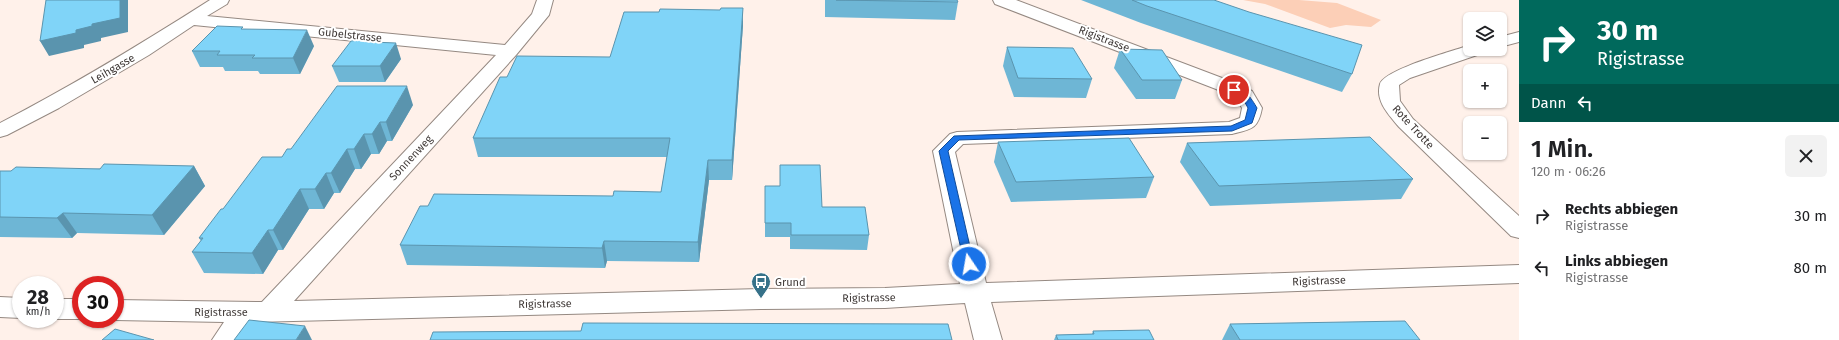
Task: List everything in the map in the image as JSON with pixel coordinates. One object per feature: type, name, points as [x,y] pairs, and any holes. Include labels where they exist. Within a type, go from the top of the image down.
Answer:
[{"type":"street","name":"Leihgasse","points":[[0,131],[52,104],[143,52],[221,0]]},
{"type":"street","name":"Sonnenweg","points":[[226,340],[257,312],[510,51],[540,15],[541,8],[545,0]]},
{"type":"street","name":"Rigistrasse","points":[[975,292],[944,151],[957,138],[1232,128],[1249,121],[1252,108],[1245,95],[1223,85],[1001,0]]},
{"type":"street","name":"Gubelstrasse","points":[[191,20],[510,51]]},
{"type":"street","points":[[1507,40],[1519,37]]},
{"type":"street","name":"Rote Trotte","points":[[1463,54],[1403,74],[1390,83],[1388,95],[1392,108],[1519,230]]},
{"type":"street","name":"Rigistrasse","points":[[124,310],[257,312],[761,299],[885,298],[975,292],[1519,274]]},
{"type":"street","points":[[975,292],[988,340]]},
{"type":"street","points":[[0,307],[12,308]]},
{"type":"shaded area","points":[[1243,0],[1299,0],[1337,3],[1381,20],[1371,27],[1346,25],[1330,28],[1265,4]]},
{"type":"building","points":[[46,0],[120,0],[120,18],[92,24],[92,26],[76,30],[76,33],[40,41]]},
{"type":"building","points":[[836,0],[957,0],[958,2]]},
{"type":"building","points":[[1132,0],[1214,0],[1249,12],[1362,45],[1352,74]]},
{"type":"building","points":[[721,8],[743,8],[732,160],[708,160],[698,242],[604,241],[602,248],[400,245],[420,206],[428,206],[434,194],[613,196],[614,191],[661,192],[670,138],[473,138],[500,77],[507,77],[517,56],[610,57],[624,12],[659,12],[660,9],[720,10]]},
{"type":"building","points":[[217,26],[243,27],[241,29],[307,30],[293,58],[252,58],[255,55],[217,55],[220,51],[192,51]]},
{"type":"building","points":[[373,38],[372,42],[396,43],[380,66],[332,66],[351,41]]},
{"type":"building","points":[[1007,47],[1073,48],[1092,79],[1018,78]]},
{"type":"building","points":[[1120,49],[1162,50],[1182,80],[1142,80]]},
{"type":"building","points":[[337,86],[407,86],[386,122],[380,122],[372,134],[364,134],[354,149],[347,149],[331,173],[326,173],[315,189],[300,189],[273,230],[268,230],[252,253],[192,252],[203,238],[199,238],[262,157],[282,157],[287,149],[291,149]]},
{"type":"building","points":[[1370,137],[1413,179],[1219,186],[1187,143]]},
{"type":"building","points":[[1129,138],[1154,177],[1016,182],[998,142]]},
{"type":"building","points":[[104,164],[194,166],[152,215],[63,213],[57,218],[0,217],[0,171],[11,171],[16,167],[100,169]]},
{"type":"building","points":[[780,165],[820,165],[822,207],[865,207],[869,235],[791,235],[791,223],[765,223],[765,186],[780,186]]},
{"type":"building","points":[[249,320],[305,326],[296,340],[234,340]]},
{"type":"building","points":[[1405,321],[1420,340],[1240,340],[1230,324]]},
{"type":"building","points":[[583,323],[948,324],[952,340],[430,340],[433,332],[581,331]]},
{"type":"building","points":[[115,329],[154,340],[102,340]]},
{"type":"building","points":[[1149,330],[1154,340],[1058,340],[1056,335],[1094,334],[1093,331]]},
{"type":"place","name":"Grund","points":[[761,299]]},
{"type":"route","points":[[969,264],[944,151],[957,138],[1232,128],[1249,121],[1252,108],[1245,95],[1234,90]]}]
